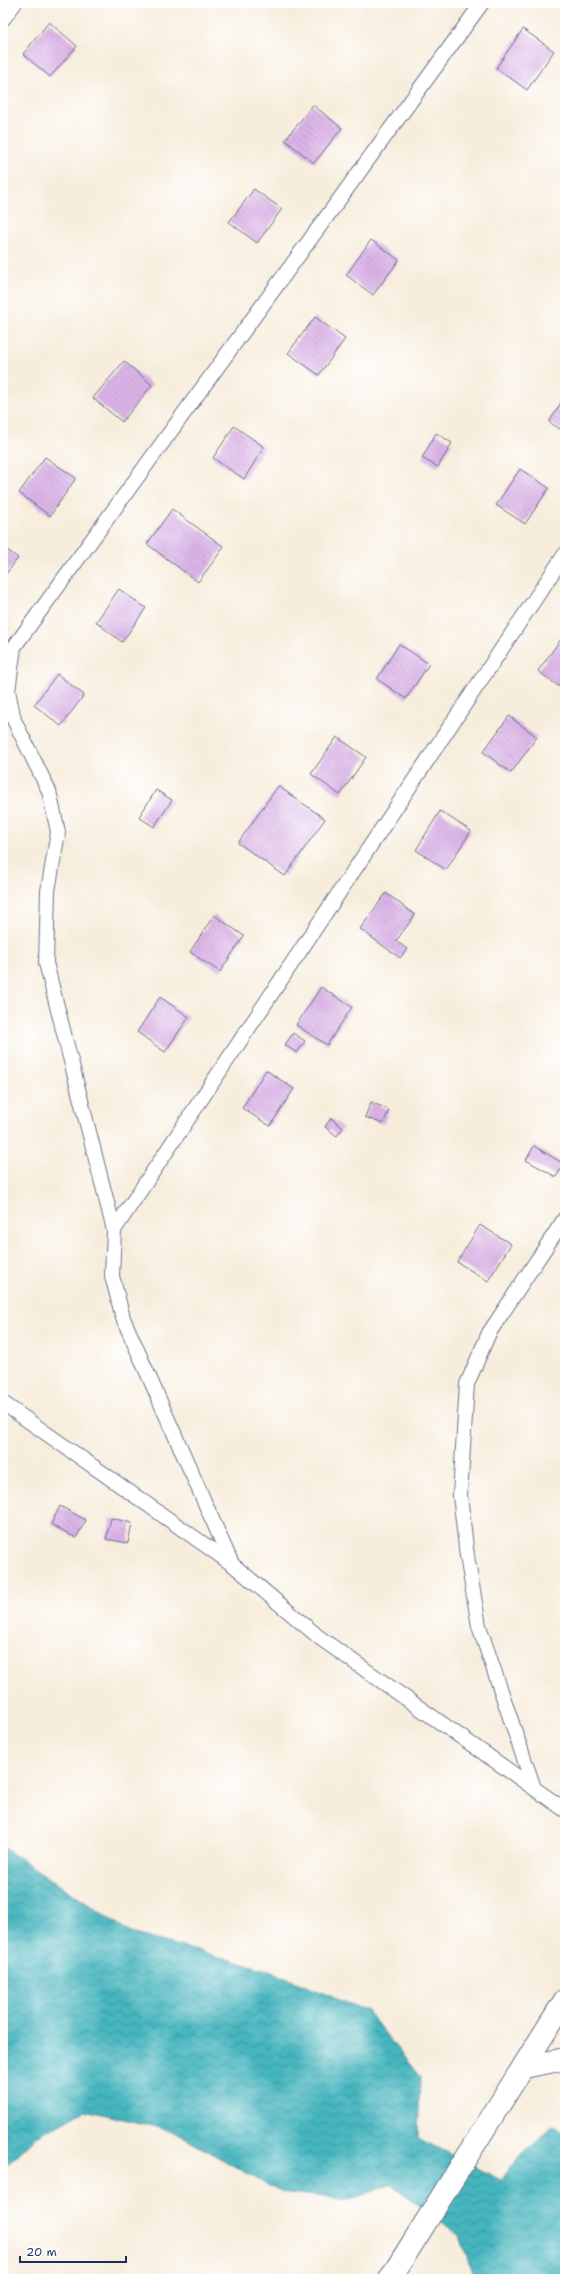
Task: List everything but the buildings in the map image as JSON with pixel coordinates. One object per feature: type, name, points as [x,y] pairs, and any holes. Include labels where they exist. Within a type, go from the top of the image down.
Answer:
[{"type":"street","points":[[390,2279],[565,2000]]},
{"type":"street","points":[[524,2067],[565,2059]]},
{"type":"lane","points":[[3,19],[15,3]]},
{"type":"lane","points":[[232,1564],[123,1318],[112,1276],[114,1230],[46,963],[48,891],[58,832],[49,791],[14,720],[8,691],[14,647],[482,3]]},
{"type":"lane","points":[[114,1230],[565,554]]},
{"type":"lane","points":[[534,1788],[478,1626],[467,1556],[460,1495],[467,1384],[489,1333],[565,1218]]},
{"type":"lane","points":[[3,1403],[232,1564],[320,1638],[565,1810]]},
{"type":"water","points":[[3,1847],[131,1933],[267,1970],[367,2011],[420,2077],[418,2138],[501,2180],[521,2154],[554,2125],[565,2132],[565,2279],[474,2279],[460,2236],[392,2184],[350,2200],[280,2192],[170,2130],[85,2110],[35,2138],[3,2169]]}]
